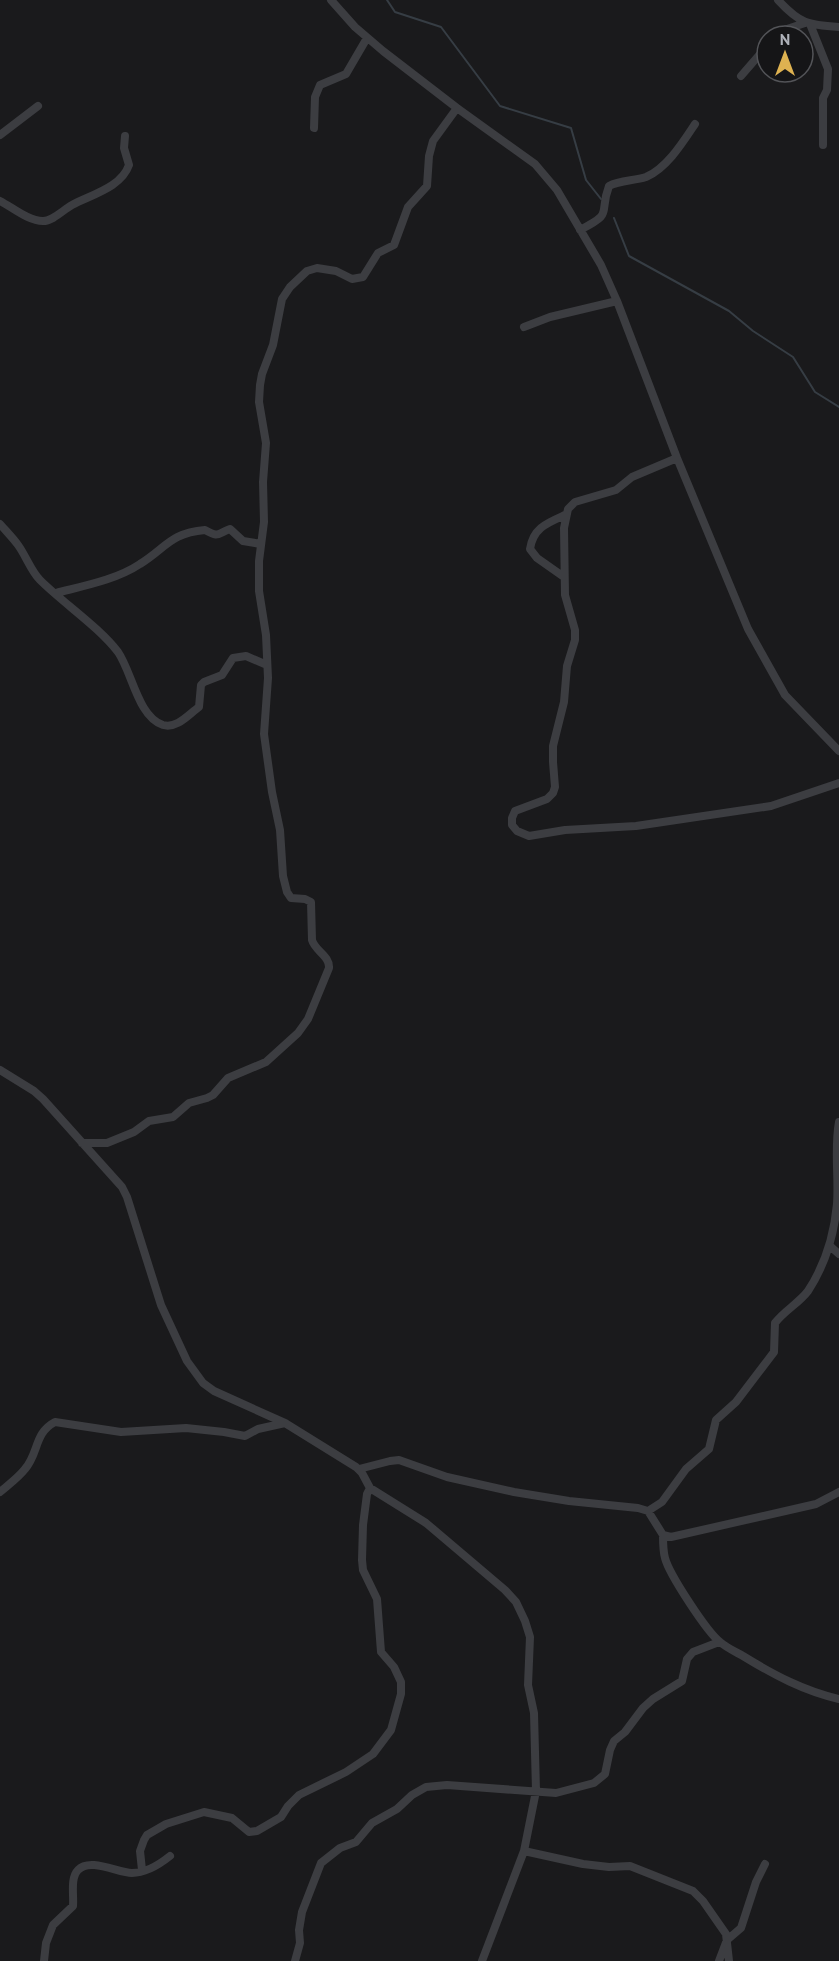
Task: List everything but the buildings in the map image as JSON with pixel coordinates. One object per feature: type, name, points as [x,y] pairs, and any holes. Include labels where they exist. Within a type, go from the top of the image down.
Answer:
[{"type":"street","points":[[331,0],[367,38],[457,108],[535,164],[557,190],[601,265],[618,302],[677,459],[737,606],[766,664],[792,704],[824,733],[839,751]]},
{"type":"street","points":[[778,0],[793,15],[807,24]]},
{"type":"street","points":[[815,25],[839,27]]},
{"type":"street","points":[[314,129],[315,97],[320,85],[346,74],[367,38]]},
{"type":"street","points":[[815,41],[828,68],[827,88],[823,98],[823,146]]},
{"type":"street","points":[[741,76],[755,60]]},
{"type":"street","points":[[0,135],[38,106]]},
{"type":"street","points":[[82,1143],[107,1143],[128,1135],[149,1122],[173,1117],[189,1103],[213,1095],[228,1078],[266,1062],[298,1033],[308,1019],[329,968],[327,960],[312,940],[311,902],[305,898],[291,898],[285,887],[280,830],[264,734],[266,630],[259,591],[266,443],[259,394],[262,374],[273,345],[282,299],[290,287],[307,271],[317,268],[336,271],[352,279],[359,279],[363,277],[378,253],[394,246],[408,207],[428,182],[429,156],[435,137],[457,108]]},
{"type":"street","points":[[580,230],[597,221],[604,214],[609,186],[641,178],[654,172],[676,151],[695,124]]},
{"type":"street","points":[[0,201],[33,219],[50,220],[71,205],[92,197],[122,177],[129,165],[124,148],[125,136]]},
{"type":"street","points":[[524,327],[550,317],[618,302]]},
{"type":"street","points":[[677,459],[632,477],[616,490],[575,502],[571,504],[565,515],[566,603],[575,630],[575,639],[567,666],[564,702],[553,746],[555,787],[547,799],[515,811],[512,825],[517,831],[529,836],[565,830],[636,826],[783,803],[839,783]]},
{"type":"street","points":[[564,578],[537,558],[530,549],[534,535],[540,527],[565,515]]},
{"type":"street","points":[[0,524],[18,544],[38,578],[118,652],[145,709],[159,723],[165,726],[178,723],[199,707],[201,685],[222,675],[233,657],[246,656],[267,665]]},
{"type":"street","points":[[56,593],[128,570],[141,564],[167,542],[188,533],[205,530],[215,536],[230,529],[243,541],[261,544]]},
{"type":"street","points":[[0,1070],[34,1091],[122,1187],[161,1305],[187,1361],[203,1383],[214,1391],[285,1423],[358,1469],[370,1488],[426,1523],[516,1602],[530,1636],[528,1685],[534,1713],[536,1791],[524,1851],[482,1961]]},
{"type":"street","points":[[648,1511],[662,1502],[686,1469],[709,1449],[714,1424],[736,1401],[772,1354],[775,1348],[775,1323],[807,1292],[821,1267],[830,1246],[837,1205],[836,1144],[839,1122]]},
{"type":"street","points":[[830,1246],[839,1254]]},
{"type":"street","points":[[0,1492],[26,1468],[41,1433],[55,1422],[121,1432],[186,1428],[245,1436],[258,1429],[285,1423]]},
{"type":"street","points":[[358,1469],[399,1460],[447,1477],[514,1492],[648,1511],[663,1535],[665,1558],[671,1572],[701,1620],[719,1642],[801,1687],[818,1695],[839,1699]]},
{"type":"street","points":[[142,1870],[140,1851],[147,1835],[158,1827],[204,1812],[232,1818],[249,1832],[257,1831],[281,1817],[299,1795],[346,1772],[373,1754],[391,1730],[401,1694],[401,1682],[394,1667],[381,1652],[377,1599],[363,1570],[362,1560],[363,1526],[370,1488]]},
{"type":"street","points":[[663,1535],[671,1537],[684,1535],[778,1511],[816,1504],[839,1492]]},
{"type":"street","points":[[296,1961],[302,1912],[321,1863],[340,1848],[356,1842],[372,1823],[397,1809],[412,1795],[426,1787],[447,1785],[561,1793],[594,1783],[605,1774],[614,1741],[625,1732],[643,1708],[652,1699],[682,1681],[687,1659],[693,1652],[719,1642]]},
{"type":"street","points":[[524,1851],[583,1864],[609,1867],[630,1866],[693,1891],[720,1925],[728,1940],[729,1961]]},
{"type":"street","points":[[44,1961],[46,1943],[53,1925],[73,1906],[74,1878],[78,1869],[97,1865],[133,1873],[158,1865],[171,1856]]},
{"type":"street","points":[[719,1961],[728,1940],[741,1928],[756,1882],[765,1864]]},
{"type":"waterway","points":[[387,0],[395,12],[441,27],[500,106],[571,128],[586,180],[601,199]]},
{"type":"waterway","points":[[614,218],[629,256],[729,311],[753,331],[793,357],[815,392],[839,407]]}]
